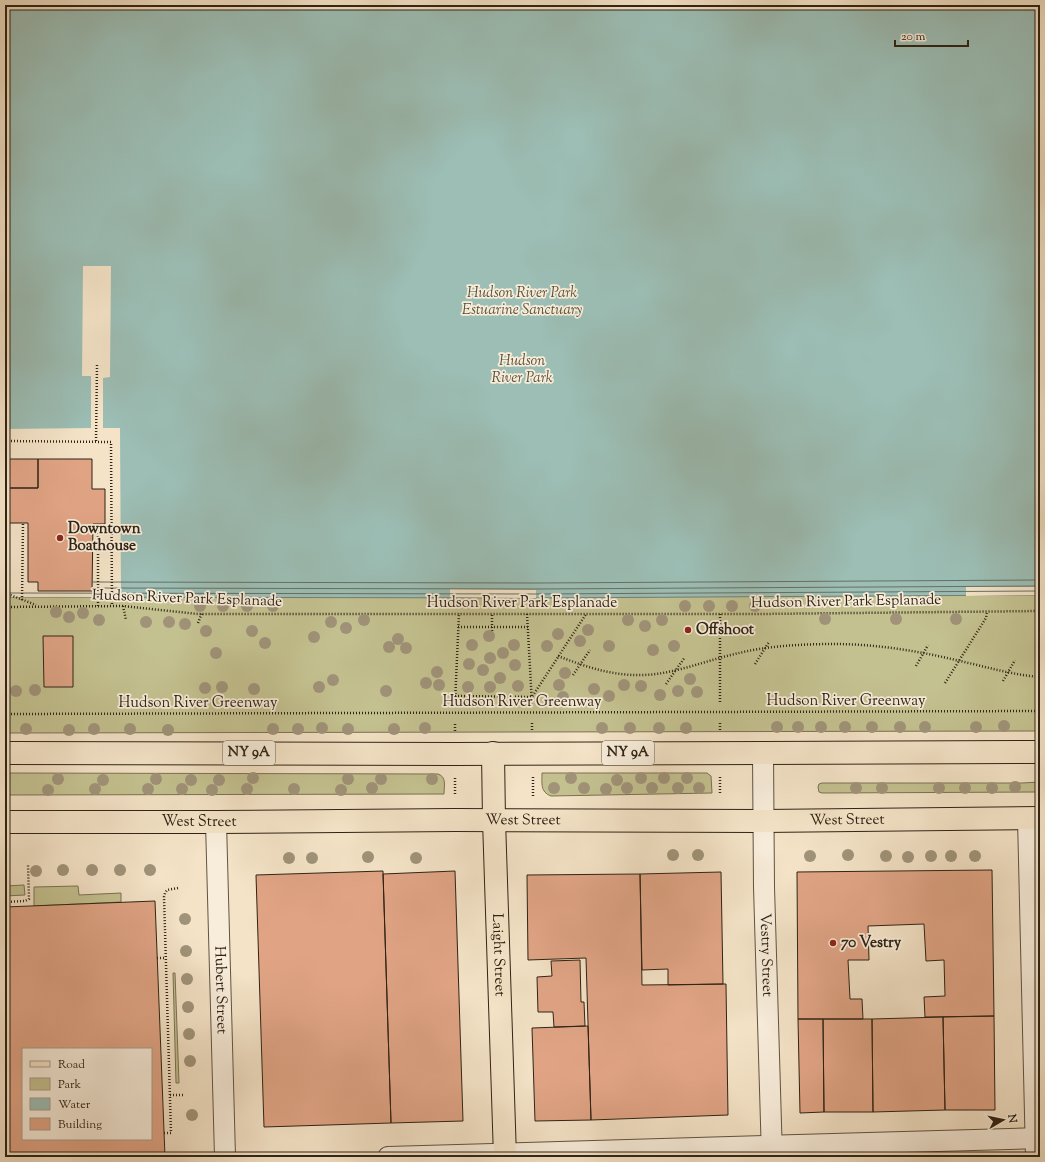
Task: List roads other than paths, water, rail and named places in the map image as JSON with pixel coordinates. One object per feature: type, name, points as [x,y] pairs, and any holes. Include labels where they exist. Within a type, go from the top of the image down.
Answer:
[{"type":"main road","name":"NY 9A","points":[[5,753],[1040,752]]},
{"type":"main road","name":"Laight Street","points":[[493,753],[505,1156]]},
{"type":"main road","name":"West Street","points":[[5,822],[494,820],[763,821],[1034,818]]},
{"type":"street","name":"Vestry Street","points":[[763,753],[763,821],[771,1151]]},
{"type":"street","points":[[388,1157],[1037,1145],[1034,818]]},
{"type":"street","name":"Hubert Street","points":[[216,822],[225,1157]]},
{"type":"water","name":"Hudson River Park","points":[[5,5],[1040,5],[1040,595],[536,598],[5,597]]},
{"type":"place","name":"Downtown Boathouse","points":[[60,538]]},
{"type":"place","name":"Offshoot","points":[[688,630]]},
{"type":"place","name":"70 Vestry","points":[[833,943]]},
{"type":"park label","name":"Hudson River Park Estuarine Sanctuary","points":[[522,302]]}]
